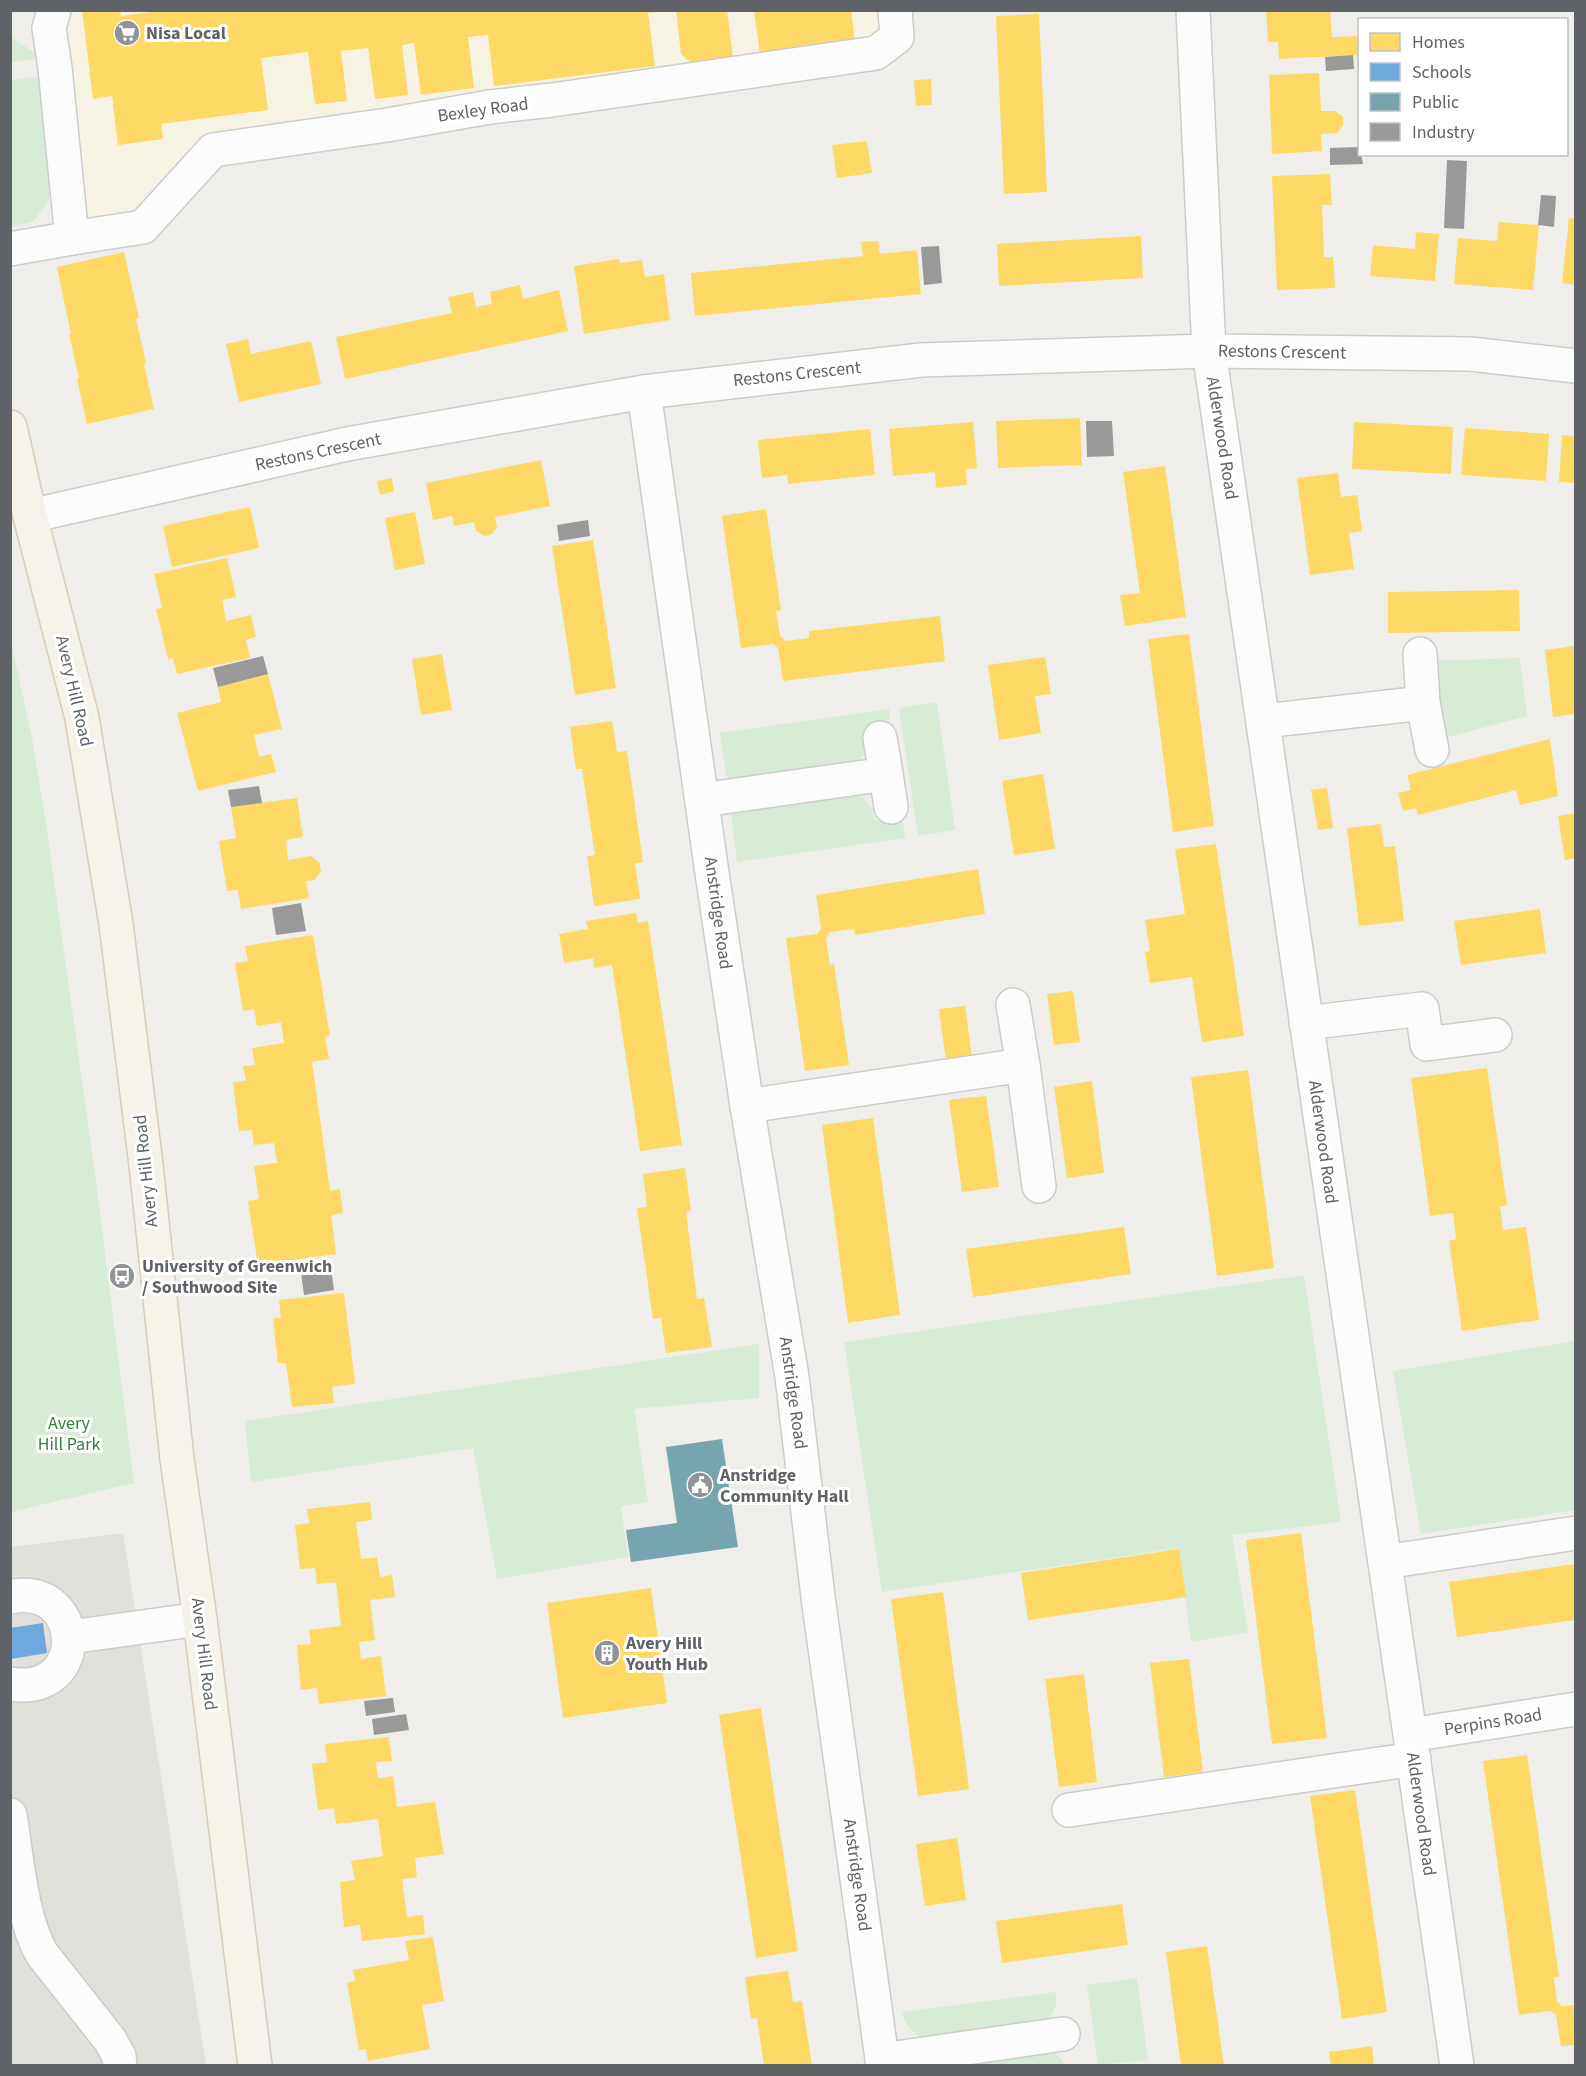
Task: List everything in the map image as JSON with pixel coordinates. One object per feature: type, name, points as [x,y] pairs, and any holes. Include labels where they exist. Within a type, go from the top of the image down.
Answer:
[{"type":"main road","name":"Avery Hill Road","points":[[10,427],[30,516],[82,718],[116,924],[146,1165],[177,1459],[200,1619],[255,2066]]},
{"type":"street","points":[[54,10],[49,28],[72,238]]},
{"type":"street","name":"Bexley Road","points":[[10,249],[143,227],[213,150],[387,125],[489,107],[876,53],[897,37],[895,10]]},
{"type":"street","name":"Alderwood Road","points":[[1193,10],[1209,351],[1412,1747],[1456,2066]]},
{"type":"street","name":"Restons Crescent","points":[[30,516],[347,444],[644,392],[921,360],[1209,351],[1470,354],[1575,366]]},
{"type":"street","name":"Anstridge Road","points":[[644,392],[747,1106],[792,1377],[820,1608],[883,2063],[1063,2034]]},
{"type":"street","points":[[1420,654],[1423,703],[1432,750]]},
{"type":"street","points":[[1264,721],[1423,703]]},
{"type":"street","points":[[880,738],[891,807]]},
{"type":"street","points":[[702,800],[886,774]]},
{"type":"street","points":[[1013,1005],[1039,1186]]},
{"type":"street","points":[[1306,1023],[1422,1010],[1428,1044],[1495,1035]]},
{"type":"street","points":[[747,1106],[1023,1065]]},
{"type":"street","points":[[1385,1562],[1575,1533]]},
{"type":"street","points":[[10,1597],[22,1595],[49,1602],[59,1611],[70,1637],[69,1652],[63,1666],[52,1677],[39,1684],[24,1687],[10,1684]]},
{"type":"street","points":[[70,1637],[200,1619]]},
{"type":"street","name":"Perpins Road","points":[[1069,1810],[1412,1747],[1575,1709]]},
{"type":"street","points":[[10,1815],[26,1909],[34,1941],[110,2040],[119,2055],[120,2066]]},
{"type":"shaded area","points":[[54,10],[892,10],[895,68],[212,143],[143,227],[72,238]]},
{"type":"shaded area","points":[[123,1533],[206,2065],[11,2065],[10,1547]]},
{"type":"green space","points":[[11,37],[42,58],[11,62]]},
{"type":"green space","points":[[42,76],[53,182],[48,201],[34,221],[13,227],[10,219],[10,80]]},
{"type":"green space","name":"Avery Hill Park","points":[[10,637],[32,738],[46,823],[95,1174],[134,1483],[11,1512]]},
{"type":"green space","points":[[1520,658],[1527,716],[1441,739],[1428,661]]},
{"type":"green space","points":[[937,702],[955,830],[918,836],[899,708]]},
{"type":"green space","points":[[889,709],[891,728],[864,732],[864,751],[852,767],[727,781],[720,733]]},
{"type":"green space","points":[[855,793],[869,804],[875,821],[902,817],[905,838],[737,862],[731,814],[736,810]]},
{"type":"green space","points":[[1304,1275],[1341,1522],[1232,1535],[1248,1632],[1191,1642],[1179,1548],[882,1592],[844,1342]]},
{"type":"green space","points":[[1575,1341],[1575,1510],[1421,1534],[1393,1371]]},
{"type":"green space","points":[[759,1344],[759,1398],[634,1409],[648,1502],[621,1506],[628,1557],[497,1579],[473,1448],[251,1482],[245,1421]]},
{"type":"green space","points":[[1137,1978],[1148,2060],[1098,2065],[1087,1985]]},
{"type":"green space","points":[[1056,1992],[1054,2010],[1041,2022],[927,2039],[910,2029],[902,2012]]},
{"type":"green space","points":[[1050,2049],[1064,2065],[928,2066]]},
{"type":"building: Homes","points":[[82,10],[120,10],[121,16],[166,10],[658,12],[648,13],[655,66],[494,86],[488,35],[468,37],[474,88],[421,95],[414,43],[402,45],[408,95],[375,99],[368,48],[341,51],[347,101],[315,104],[308,52],[261,58],[268,110],[161,124],[163,139],[118,145],[112,96],[93,99]]},
{"type":"building: Homes","points":[[676,10],[727,10],[733,57],[690,62],[681,54]]},
{"type":"building: Homes","points":[[754,10],[851,10],[855,42],[760,54]]},
{"type":"building: Homes","points":[[1266,10],[1330,10],[1332,37],[1358,36],[1358,55],[1279,59],[1278,42],[1268,42]]},
{"type":"building: Homes","points":[[1039,14],[1047,192],[1004,194],[996,16]]},
{"type":"building: Homes","points":[[1319,73],[1321,111],[1335,111],[1343,117],[1343,125],[1337,133],[1321,134],[1322,151],[1272,154],[1269,75]]},
{"type":"building: Homes","points":[[931,79],[932,105],[916,106],[914,80]]},
{"type":"building: Homes","points":[[867,141],[872,173],[837,178],[832,145]]},
{"type":"building: Homes","points":[[1330,174],[1332,205],[1322,205],[1324,257],[1333,257],[1335,288],[1277,290],[1272,176]]},
{"type":"building: Homes","points":[[1569,218],[1575,219],[1575,285],[1562,283]]},
{"type":"building: Homes","points":[[1499,222],[1539,225],[1533,290],[1454,284],[1458,238],[1497,241]]},
{"type":"building: Homes","points":[[1416,232],[1439,234],[1435,281],[1370,276],[1373,245],[1415,249]]},
{"type":"building: Homes","points":[[1141,236],[1143,278],[999,286],[997,244]]},
{"type":"building: Homes","points":[[878,241],[880,254],[917,250],[921,294],[695,316],[691,273],[863,256],[861,242]]},
{"type":"building: Homes","points":[[124,252],[139,318],[136,319],[154,409],[87,424],[57,267]]},
{"type":"building: Homes","points":[[619,259],[620,263],[642,260],[645,277],[664,274],[670,320],[584,334],[574,266]]},
{"type":"building: Homes","points":[[520,285],[523,299],[559,290],[568,331],[345,379],[336,337],[452,313],[448,297],[473,292],[476,307],[492,304],[490,292]]},
{"type":"building: Homes","points":[[248,339],[251,354],[311,341],[321,384],[239,402],[226,344]]},
{"type":"building: Homes","points":[[1080,418],[1082,465],[998,468],[996,421]]},
{"type":"building: Homes","points":[[973,422],[977,468],[966,469],[967,485],[936,488],[935,472],[893,476],[889,429]]},
{"type":"building: Homes","points":[[1354,422],[1453,427],[1451,474],[1352,469]]},
{"type":"building: Homes","points":[[1465,428],[1549,434],[1546,481],[1461,475]]},
{"type":"building: Homes","points":[[870,429],[875,475],[788,484],[787,475],[762,478],[758,440]]},
{"type":"building: Homes","points":[[1562,435],[1575,436],[1575,483],[1559,482]]},
{"type":"building: Homes","points":[[541,460],[550,506],[495,517],[497,527],[492,534],[485,536],[476,531],[474,522],[454,526],[452,516],[433,520],[426,483]]},
{"type":"building: Homes","points":[[1165,466],[1186,617],[1125,626],[1120,595],[1140,593],[1123,472]]},
{"type":"building: Homes","points":[[1338,473],[1341,497],[1357,495],[1362,531],[1349,533],[1354,569],[1310,575],[1297,478]]},
{"type":"building: Homes","points":[[392,478],[394,491],[380,495],[377,481]]},
{"type":"building: Homes","points":[[250,507],[259,548],[172,567],[163,526]]},
{"type":"building: Homes","points":[[766,509],[781,610],[776,611],[780,636],[786,641],[809,638],[809,631],[940,616],[945,661],[783,681],[778,648],[773,644],[741,648],[722,516]]},
{"type":"building: Homes","points":[[415,512],[425,564],[395,570],[385,518]]},
{"type":"building: Homes","points":[[593,540],[616,688],[575,695],[552,546]]},
{"type":"building: Homes","points":[[227,558],[236,597],[222,600],[226,621],[251,615],[256,637],[246,640],[250,658],[177,674],[173,658],[168,659],[156,609],[162,608],[154,574]]},
{"type":"building: Homes","points":[[1519,590],[1520,631],[1388,633],[1388,592]]},
{"type":"building: Homes","points":[[1189,634],[1214,826],[1173,832],[1148,639]]},
{"type":"building: Homes","points":[[1575,646],[1575,714],[1553,717],[1545,650]]},
{"type":"building: Homes","points":[[442,654],[452,710],[421,715],[412,659]]},
{"type":"building: Homes","points":[[1045,657],[1051,694],[1035,696],[1041,733],[999,740],[988,665]]},
{"type":"building: Homes","points":[[268,674],[282,729],[254,735],[259,757],[271,754],[276,772],[198,791],[177,713],[221,702],[218,687]]},
{"type":"building: Homes","points":[[612,721],[617,752],[627,751],[643,862],[635,863],[640,899],[594,906],[587,856],[595,855],[582,769],[576,769],[570,727]]},
{"type":"building: Homes","points":[[1550,739],[1558,796],[1520,805],[1516,790],[1418,815],[1416,808],[1403,811],[1398,793],[1411,790],[1407,775]]},
{"type":"building: Homes","points":[[1043,774],[1055,849],[1014,855],[1002,781]]},
{"type":"building: Homes","points":[[1327,788],[1333,828],[1318,830],[1311,790]]},
{"type":"building: Homes","points":[[297,798],[303,837],[286,840],[288,860],[311,856],[319,862],[321,871],[315,880],[306,881],[309,898],[241,909],[238,890],[227,891],[219,841],[236,838],[231,807]]},
{"type":"building: Homes","points":[[1575,813],[1575,858],[1565,860],[1558,816]]},
{"type":"building: Homes","points":[[1381,824],[1384,847],[1395,846],[1404,921],[1359,926],[1347,828]]},
{"type":"building: Homes","points":[[1216,844],[1244,1036],[1202,1042],[1192,977],[1150,983],[1145,952],[1150,951],[1145,920],[1185,914],[1175,849]]},
{"type":"building: Homes","points":[[978,869],[985,914],[855,935],[854,929],[830,932],[826,939],[830,965],[834,964],[849,1065],[805,1071],[786,938],[818,934],[821,928],[816,895]]},
{"type":"building: Homes","points":[[1540,909],[1546,953],[1461,965],[1454,921]]},
{"type":"building: Homes","points":[[636,913],[638,923],[648,921],[682,1145],[640,1151],[612,965],[594,968],[593,958],[564,963],[559,934],[588,929],[586,921]]},
{"type":"building: Homes","points":[[313,935],[330,1036],[325,1037],[329,1059],[312,1062],[330,1191],[340,1189],[343,1213],[331,1215],[336,1254],[258,1265],[248,1201],[259,1199],[254,1166],[277,1163],[274,1143],[254,1145],[252,1130],[239,1131],[233,1082],[246,1081],[243,1066],[255,1065],[252,1048],[284,1043],[281,1022],[257,1026],[254,1009],[243,1011],[235,963],[248,961],[245,946]]},
{"type":"building: Homes","points":[[1073,991],[1080,1042],[1054,1045],[1047,994]]},
{"type":"building: Homes","points":[[965,1006],[972,1057],[946,1061],[939,1009]]},
{"type":"building: Homes","points":[[1487,1068],[1507,1205],[1500,1207],[1503,1230],[1526,1227],[1539,1320],[1462,1331],[1449,1241],[1456,1239],[1453,1213],[1430,1216],[1411,1078]]},
{"type":"building: Homes","points":[[1248,1070],[1274,1268],[1217,1276],[1191,1077]]},
{"type":"building: Homes","points":[[1092,1081],[1104,1173],[1067,1178],[1054,1087]]},
{"type":"building: Homes","points":[[986,1096],[999,1187],[962,1192],[949,1100]]},
{"type":"building: Homes","points":[[873,1118],[900,1315],[848,1323],[822,1125]]},
{"type":"building: Homes","points":[[685,1168],[691,1211],[686,1212],[697,1299],[704,1298],[712,1347],[666,1353],[661,1318],[653,1319],[637,1208],[647,1207],[643,1174]]},
{"type":"building: Homes","points":[[1124,1227],[1131,1274],[973,1297],[966,1249]]},
{"type":"building: Homes","points":[[344,1293],[355,1384],[332,1387],[334,1403],[292,1407],[286,1363],[278,1363],[273,1318],[281,1318],[279,1300]]},
{"type":"building: Homes","points":[[370,1502],[372,1520],[356,1522],[361,1559],[377,1557],[380,1577],[392,1575],[395,1597],[370,1600],[375,1640],[359,1642],[361,1659],[381,1656],[386,1696],[319,1704],[317,1688],[301,1690],[297,1645],[311,1644],[309,1630],[341,1626],[336,1582],[317,1584],[315,1568],[300,1569],[295,1525],[309,1523],[307,1509]]},
{"type":"building: Homes","points":[[1301,1533],[1327,1738],[1272,1744],[1246,1540]]},
{"type":"building: Homes","points":[[1179,1549],[1186,1597],[1028,1620],[1021,1573]]},
{"type":"building: Homes","points":[[1575,1564],[1575,1620],[1457,1637],[1449,1582]]},
{"type":"building: Homes","name":"Avery Hill Youth Hub","points":[[651,1588],[667,1703],[563,1718],[547,1603]]},
{"type":"building: Homes","points":[[943,1592],[969,1789],[918,1796],[891,1599]]},
{"type":"building: Homes","points":[[1189,1659],[1203,1772],[1164,1777],[1150,1663]]},
{"type":"building: Homes","points":[[1084,1674],[1097,1782],[1059,1787],[1045,1679]]},
{"type":"building: Homes","points":[[761,1708],[798,1951],[756,1958],[719,1715]]},
{"type":"building: Homes","points":[[389,1737],[392,1761],[376,1762],[378,1778],[393,1776],[397,1807],[435,1802],[444,1854],[415,1858],[417,1877],[402,1879],[407,1917],[423,1915],[425,1934],[362,1941],[360,1925],[344,1927],[340,1882],[355,1880],[351,1861],[383,1856],[378,1819],[336,1824],[334,1808],[318,1810],[312,1764],[327,1762],[325,1744]]},
{"type":"building: Homes","points":[[1527,1755],[1559,1977],[1554,1977],[1557,2002],[1562,2006],[1575,2005],[1575,2045],[1561,2046],[1556,2015],[1550,2011],[1519,2015],[1483,1761]]},
{"type":"building: Homes","points":[[1355,1790],[1387,2012],[1342,2019],[1310,1796]]},
{"type":"building: Homes","points":[[957,1838],[966,1900],[925,1906],[916,1844]]},
{"type":"building: Homes","points":[[1122,1904],[1128,1945],[1002,1963],[996,1921]]},
{"type":"building: Homes","points":[[433,1937],[444,2001],[422,2005],[430,2049],[368,2061],[366,2049],[359,2050],[347,1983],[355,1981],[353,1970],[409,1960],[405,1941]]},
{"type":"building: Homes","points":[[1207,1946],[1224,2066],[1181,2066],[1166,1952]]},
{"type":"building: Homes","points":[[788,1971],[793,2002],[802,2001],[812,2066],[764,2066],[757,2018],[751,2019],[745,1977]]},
{"type":"building: Homes","points":[[1372,2046],[1374,2066],[1331,2066],[1329,2052]]},
{"type":"building: Schools","points":[[43,1623],[47,1653],[11,1659],[10,1628]]},
{"type":"building: Public","name":"Anstridge Community Hall","points":[[722,1439],[738,1547],[631,1562],[626,1530],[677,1523],[666,1447]]},
{"type":"building: Industry","points":[[1353,55],[1354,69],[1326,71],[1325,57]]},
{"type":"building: Industry","points":[[1358,147],[1358,156],[1362,156],[1363,164],[1330,165],[1330,148]]},
{"type":"building: Industry","points":[[1447,160],[1467,161],[1464,229],[1444,228]]},
{"type":"building: Industry","points":[[1541,195],[1556,196],[1554,227],[1538,225]]},
{"type":"building: Industry","points":[[939,246],[942,283],[924,285],[921,247]]},
{"type":"building: Industry","points":[[1086,421],[1112,421],[1114,456],[1087,457]]},
{"type":"building: Industry","points":[[588,520],[590,536],[559,541],[557,525]]},
{"type":"building: Industry","points":[[263,656],[268,674],[218,687],[213,668]]},
{"type":"building: Industry","points":[[259,786],[262,803],[231,807],[228,790]]},
{"type":"building: Industry","points":[[301,903],[306,931],[276,935],[272,908]]},
{"type":"building: Industry","points":[[330,1261],[334,1290],[304,1295],[300,1265]]},
{"type":"building: Industry","points":[[393,1698],[395,1712],[366,1716],[364,1701]]},
{"type":"building: Industry","points":[[406,1714],[409,1730],[374,1735],[372,1719]]},
{"type":"place","name":"Nisa Local","points":[[127,33]]},
{"type":"place","name":"University of Greenwich / Southwood Site","points":[[122,1276]]},
{"type":"place","name":"Anstridge Community Hall","points":[[700,1485]]},
{"type":"place","name":"Avery Hill Youth Hub","points":[[607,1653]]}]
